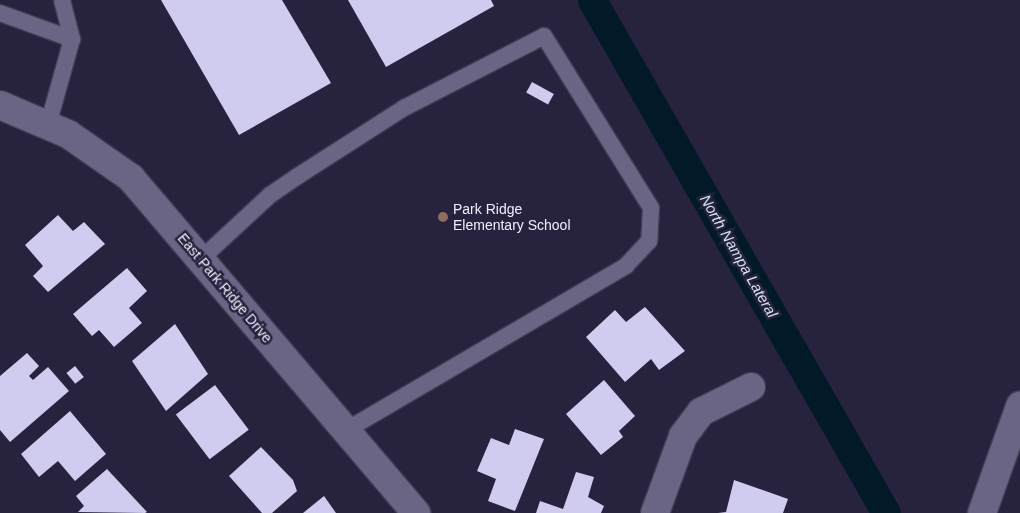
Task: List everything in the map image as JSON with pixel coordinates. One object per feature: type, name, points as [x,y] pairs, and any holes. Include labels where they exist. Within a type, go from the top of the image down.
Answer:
[{"type":"street","name":"East Park Ridge Drive","points":[[0,105],[48,125],[131,178],[202,259],[416,513]]},
{"type":"street","points":[[655,513],[689,428],[701,412],[751,387]]},
{"type":"street","points":[[982,513],[1020,406]]},
{"type":"lane","points":[[48,125],[72,39],[62,0]]},
{"type":"lane","points":[[0,13],[72,39]]},
{"type":"lane","points":[[202,259],[270,195],[298,176],[404,108],[544,36],[651,208],[649,242],[626,266],[345,431]]},
{"type":"building","points":[[161,0],[282,0],[331,83],[239,135]]},
{"type":"building","points":[[348,0],[491,0],[494,6],[386,67]]},
{"type":"building","points":[[532,82],[554,94],[548,105],[526,92]]},
{"type":"building","points":[[58,215],[73,231],[84,222],[105,244],[48,292],[33,276],[43,266],[25,245]]},
{"type":"building","points":[[127,268],[147,291],[129,308],[142,323],[114,347],[99,330],[92,336],[73,314]]},
{"type":"building","points":[[645,307],[685,351],[659,370],[651,359],[625,382],[586,337],[615,310],[626,322]]},
{"type":"building","points":[[175,324],[208,374],[166,411],[132,361]]},
{"type":"building","points":[[27,353],[39,366],[29,376],[33,380],[48,367],[69,391],[10,442],[0,430],[0,376]]},
{"type":"building","points":[[75,366],[84,377],[75,384],[66,373]]},
{"type":"building","points":[[604,380],[635,416],[619,431],[623,437],[601,455],[566,414]]},
{"type":"building","points":[[215,385],[249,430],[210,459],[176,414]]},
{"type":"building","points":[[70,411],[106,454],[75,481],[58,461],[39,477],[21,454]]},
{"type":"building","points":[[515,429],[544,439],[515,511],[488,501],[496,479],[477,471],[491,438],[509,445]]},
{"type":"building","points":[[261,447],[293,480],[297,491],[272,513],[262,513],[229,476]]},
{"type":"building","points":[[107,469],[147,512],[78,512],[84,506],[76,496]]},
{"type":"building","points":[[576,472],[594,477],[588,497],[604,506],[601,513],[536,513],[540,501],[563,509]]},
{"type":"building","points":[[734,480],[788,499],[783,513],[718,513],[726,512]]},
{"type":"building","points":[[324,496],[336,513],[303,513]]},
{"type":"waterway","name":"North Nampa Lateral","points":[[592,0],[886,513]]},
{"type":"place","name":"Park Ridge Elementary School","points":[[443,217]]}]
